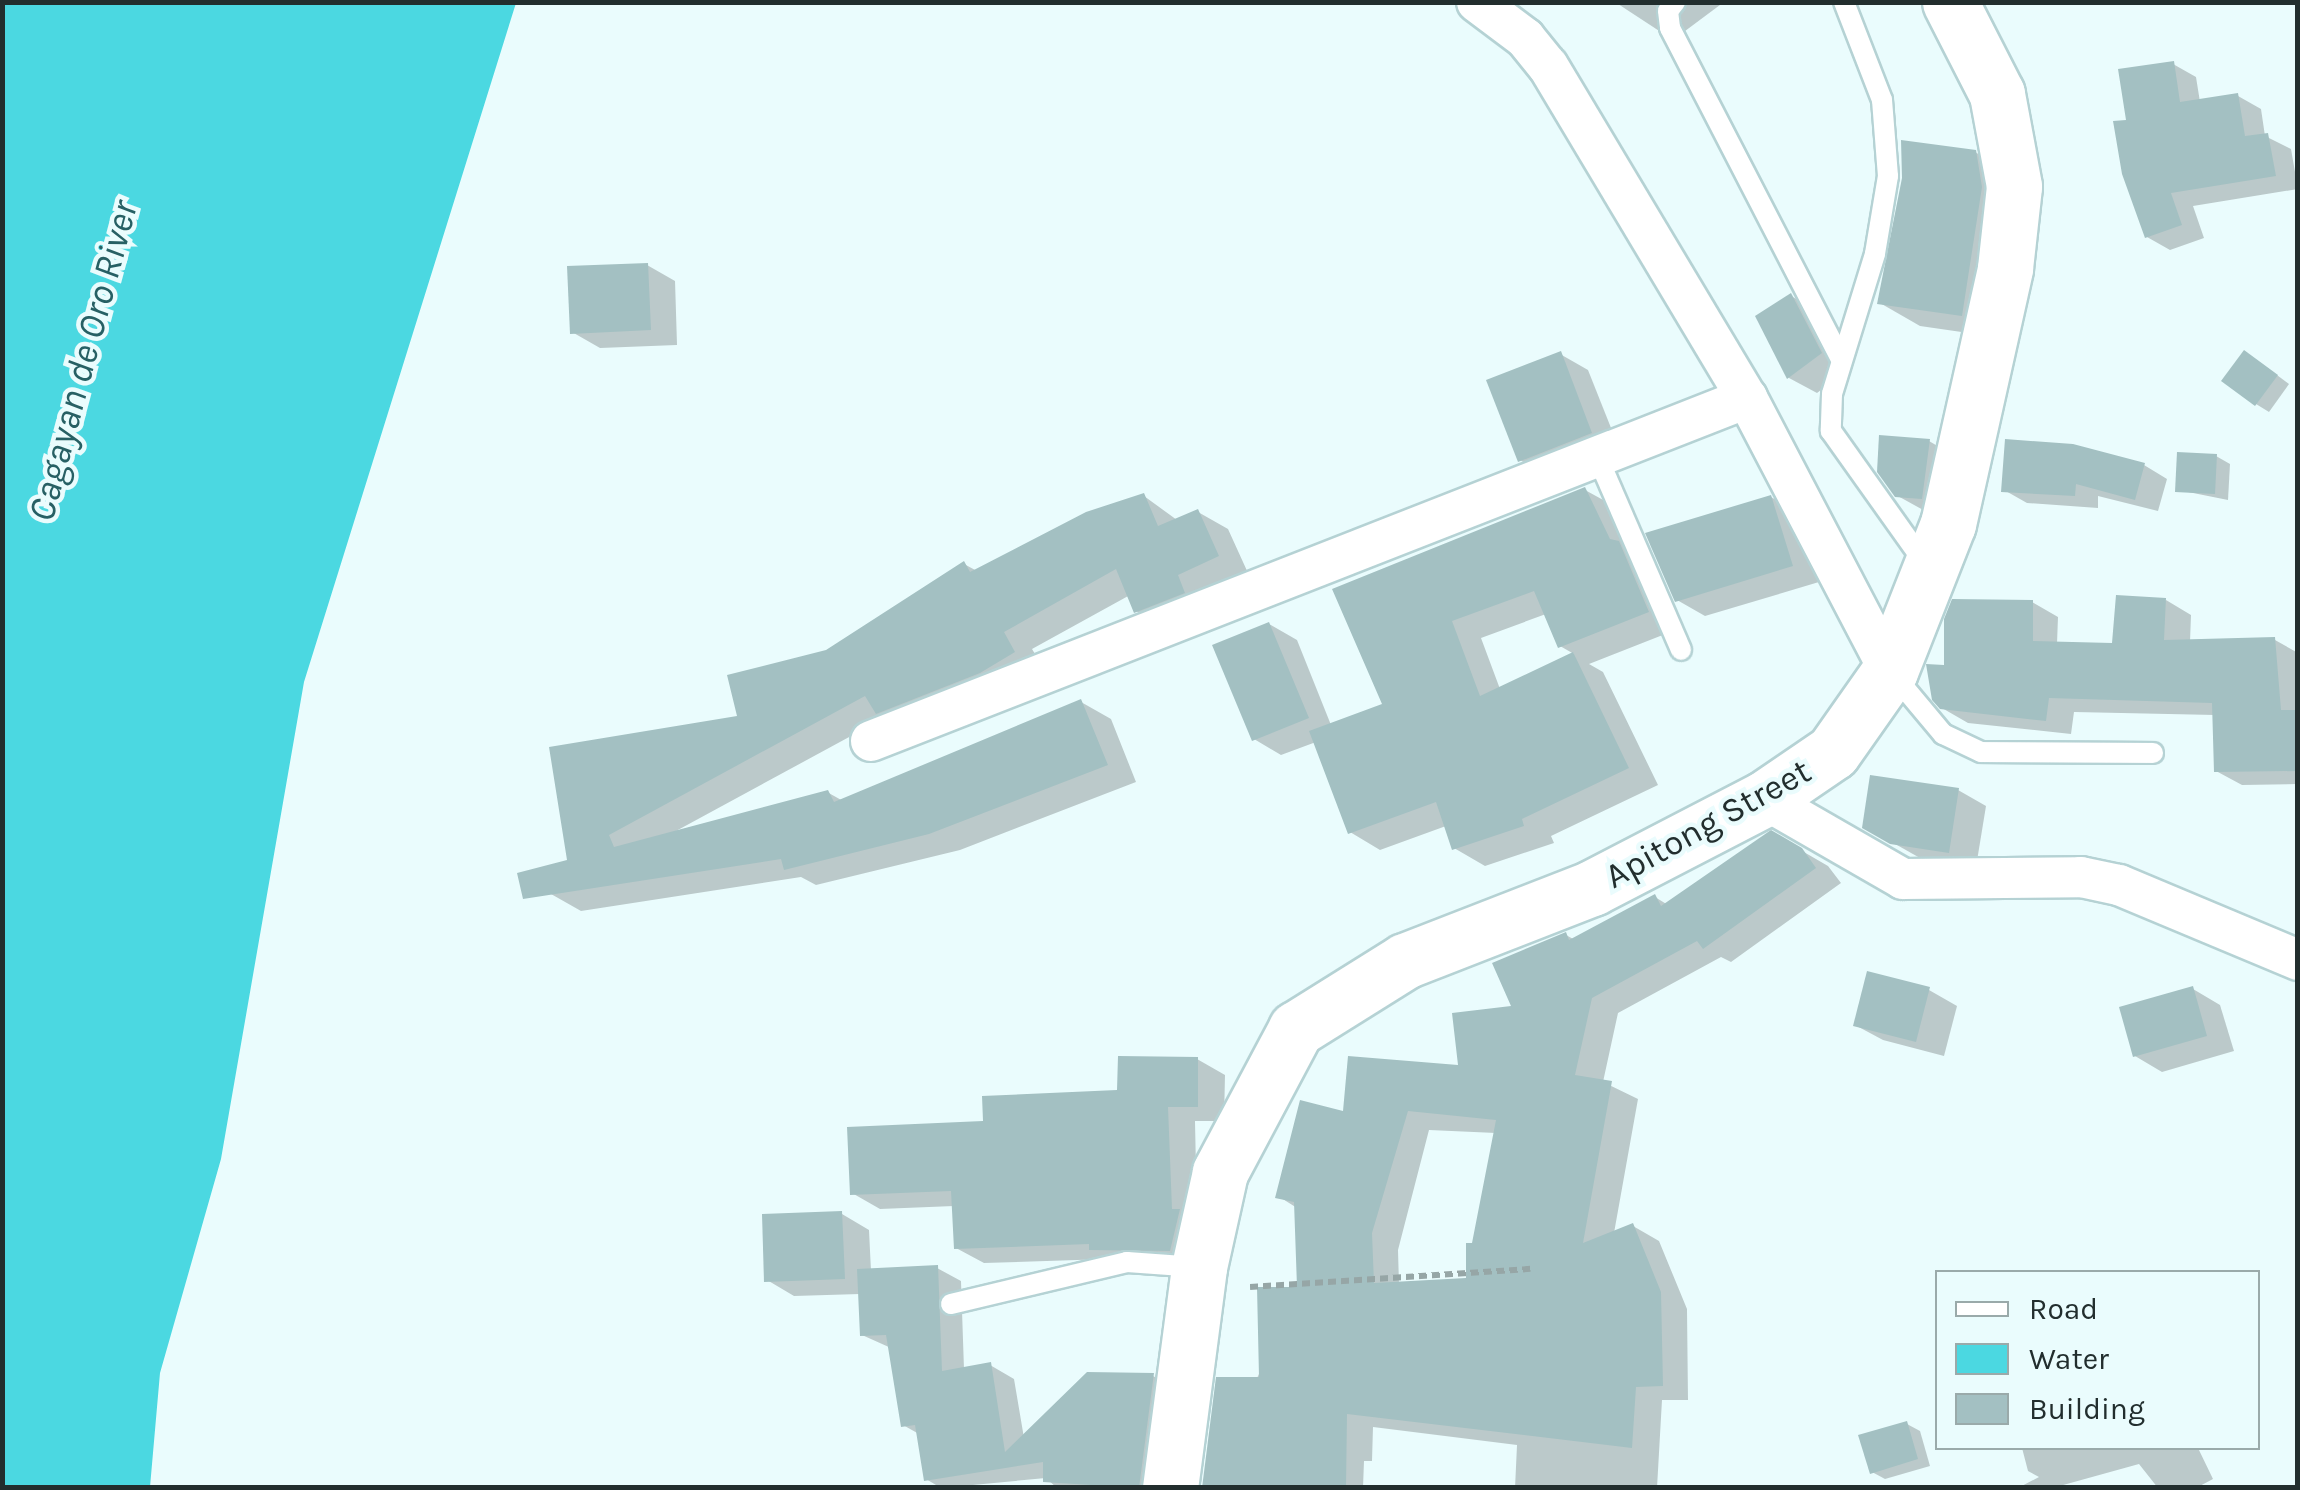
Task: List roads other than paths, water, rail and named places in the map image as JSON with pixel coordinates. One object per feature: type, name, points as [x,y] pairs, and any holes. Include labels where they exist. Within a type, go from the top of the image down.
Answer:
[{"type":"street","points":[[1476,2],[1525,38],[1548,66],[1746,398],[1890,671]]},
{"type":"street","name":"Apitong Street","points":[[1170,1488],[1197,1283],[1220,1172],[1296,1029],[1405,961],[1592,888],[1764,799],[1833,752],[1868,712],[1890,671],[1932,571],[1981,386],[2014,186],[1997,94],[1950,2]]},
{"type":"street","points":[[871,741],[1205,606],[1746,398]]},
{"type":"street","points":[[1764,799],[1902,879],[1941,884],[2081,877],[2120,885],[2298,960]]},
{"type":"lane","points":[[1675,2],[1668,11],[1670,28],[1840,358]]},
{"type":"lane","points":[[1844,2],[1882,100],[1888,176],[1876,254],[1840,358],[1831,431],[1932,571]]},
{"type":"lane","points":[[1598,458],[1680,650]]},
{"type":"lane","points":[[1890,671],[1943,734],[1981,752],[2153,753]]},
{"type":"lane","points":[[951,1304],[1127,1262],[1197,1283]]},
{"type":"water","name":"Cagayan de Oro River","points":[[3,2],[516,3],[304,682],[221,1159],[160,1373],[150,1487],[3,1487]]}]
